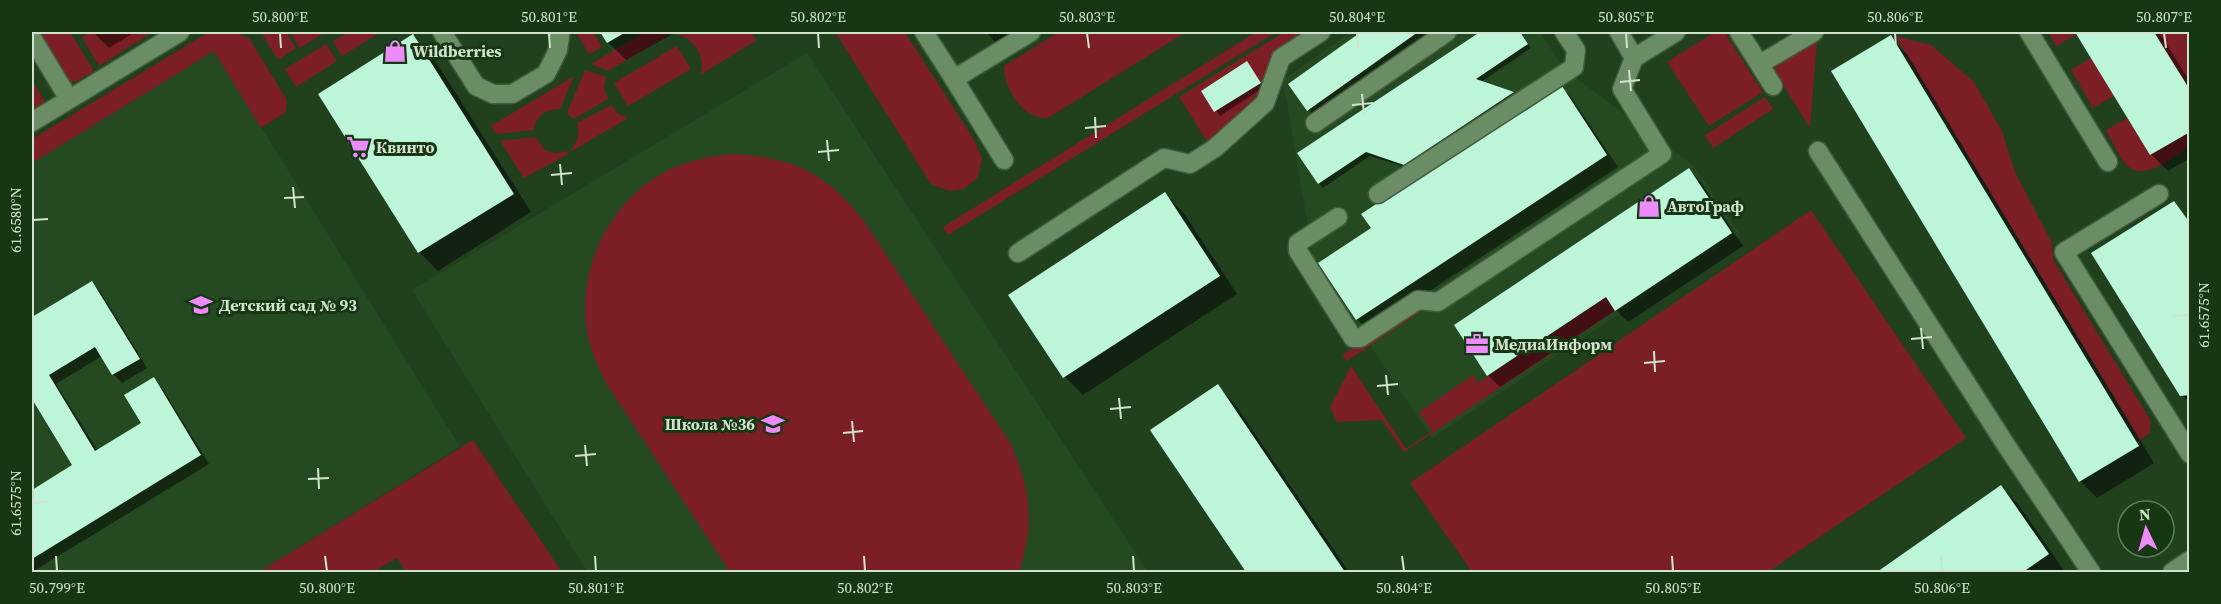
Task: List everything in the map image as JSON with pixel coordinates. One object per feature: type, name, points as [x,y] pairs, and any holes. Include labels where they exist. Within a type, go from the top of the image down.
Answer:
[{"type":"street","points":[[32,123],[180,32]]},
{"type":"street","points":[[442,32],[476,87],[492,94],[512,94],[546,74],[558,50],[560,36],[557,32]]},
{"type":"street","points":[[924,32],[1004,160]]},
{"type":"street","points":[[954,79],[1031,32]]},
{"type":"street","points":[[1018,253],[1164,158],[1190,164],[1215,148],[1265,103],[1281,58],[1321,32]]},
{"type":"street","points":[[1316,123],[1447,32]]},
{"type":"street","points":[[1378,194],[1574,67],[1576,50],[1564,32]]},
{"type":"street","points":[[1619,32],[1634,58]]},
{"type":"street","points":[[1338,217],[1299,243],[1298,251],[1353,338],[1360,338],[1418,300],[1438,302],[1662,154],[1622,89],[1634,58],[1676,32]]},
{"type":"street","points":[[1739,32],[1773,86]]},
{"type":"street","points":[[1760,64],[1814,32]]},
{"type":"street","points":[[2029,32],[2108,162]]},
{"type":"street","points":[[32,38],[69,99]]},
{"type":"street","points":[[1818,151],[2004,442],[2091,573]]},
{"type":"street","points":[[2159,194],[2064,252],[2188,450]]},
{"type":"street","points":[[2172,573],[2190,560]]},
{"type":"shaded area","points":[[36,32],[70,32],[94,71],[75,82],[68,81]]},
{"type":"shaded area","points":[[91,32],[153,32],[99,66],[82,37]]},
{"type":"shaded area","points":[[209,32],[233,32],[249,38],[287,100],[286,112],[261,128],[214,51],[32,163],[32,139]]},
{"type":"shaded area","points":[[261,32],[286,32],[296,48],[278,60]]},
{"type":"shaded area","points":[[290,32],[326,32],[300,48]]},
{"type":"shaded area","points":[[348,32],[381,32],[342,56],[333,41]]},
{"type":"shaded area","points":[[576,32],[593,32],[602,47],[589,54]]},
{"type":"shaded area","points":[[645,32],[751,32],[757,40],[700,75],[702,60],[696,47],[677,34],[670,34],[608,71],[591,64]]},
{"type":"shaded area","points":[[835,32],[905,32],[973,138],[982,158],[978,177],[964,189],[949,191],[931,184]]},
{"type":"shaded area","points":[[1059,32],[1186,32],[1048,118],[1039,117],[1023,108],[1011,93],[1004,66]]},
{"type":"shaded area","points":[[1256,32],[1276,32],[948,235],[943,227]]},
{"type":"shaded area","points":[[1284,32],[1313,32],[1261,100],[1212,144],[1207,141],[1179,97]]},
{"type":"shaded area","points":[[1351,32],[1540,32],[1564,69],[1694,166],[1740,234],[1432,438],[1314,262],[1283,80]]},
{"type":"shaded area","points":[[1715,32],[1724,32],[1763,92],[1709,126],[1667,62]]},
{"type":"shaded area","points":[[2048,32],[2075,32],[2077,34],[2056,46]]},
{"type":"shaded area","points":[[2154,32],[2189,32],[2189,90]]},
{"type":"shaded area","points":[[1895,36],[1931,45],[1974,82],[2002,131],[2015,172],[2051,241],[2054,261],[2151,421],[2150,433],[2140,440]]},
{"type":"shaded area","points":[[1817,41],[1810,128],[1772,67]]},
{"type":"shaded area","points":[[326,44],[337,61],[296,87],[285,69]]},
{"type":"shaded area","points":[[677,46],[691,69],[628,106],[614,83]]},
{"type":"shaded area","name":"Детский сад № 93","points":[[214,51],[460,447],[259,572],[32,572],[32,163]]},
{"type":"shaded area","name":"Школа №36","points":[[807,53],[1148,572],[588,572],[578,557],[412,290]]},
{"type":"shaded area","points":[[2091,58],[2114,96],[2093,108],[2071,70]]},
{"type":"shaded area","points":[[585,70],[606,77],[604,87],[608,99],[574,119],[567,113]]},
{"type":"shaded area","points":[[574,76],[560,109],[542,114],[534,130],[496,134],[491,126]]},
{"type":"shaded area","points":[[32,80],[45,102],[32,110]]},
{"type":"shaded area","points":[[1765,97],[1773,109],[1713,148],[1705,135]]},
{"type":"shaded area","points":[[611,105],[618,114],[628,118],[572,151],[578,138],[577,123]]},
{"type":"shaded area","points":[[2127,118],[2150,155],[2189,132],[2189,147],[2152,169],[2144,171],[2129,167],[2106,130]]},
{"type":"shaded area","points":[[535,137],[546,151],[556,153],[566,151],[568,154],[524,178],[500,141]]},
{"type":"shaded area","points":[[728,154],[773,159],[810,172],[841,195],[870,230],[1009,441],[1022,474],[1028,505],[1027,537],[1019,572],[730,572],[606,383],[590,345],[585,306],[587,282],[604,235],[617,214],[634,195],[653,179],[675,167]]},
{"type":"shaded area","points":[[1811,210],[1966,438],[1768,572],[1472,572],[1410,483]]},
{"type":"shaded area","points":[[1606,297],[1615,311],[1404,452],[1382,420],[1337,422],[1330,407],[1351,366],[1406,449],[1432,431],[1419,412],[1473,375],[1478,383]]},
{"type":"shaded area","points":[[1413,309],[1422,311],[1347,361],[1342,355]]},
{"type":"shaded area","points":[[473,440],[562,572],[406,572],[397,558],[373,572],[259,572]]},
{"type":"building","points":[[600,32],[626,32],[607,43]]},
{"type":"building","points":[[1361,32],[1418,32],[1307,111],[1288,84]]},
{"type":"building","points":[[1480,32],[1520,32],[1528,44],[1476,79],[1514,92],[1404,165],[1366,152],[1318,184],[1297,153]]},
{"type":"building","points":[[2075,32],[2154,32],[2190,90],[2190,132],[2150,155]]},
{"type":"building","points":[[413,34],[514,194],[418,253],[318,94]]},
{"type":"building","points":[[1891,35],[2139,446],[2079,482],[1831,71]]},
{"type":"building","points":[[1247,61],[1261,83],[1214,112],[1201,91]]},
{"type":"building","points":[[1560,83],[1607,155],[1356,320],[1318,263],[1371,228],[1361,214]]},
{"type":"building","points":[[1689,168],[1732,233],[1615,311],[1606,297],[1487,376],[1454,325]]},
{"type":"building","points":[[1165,192],[1220,276],[1063,378],[1008,295]]},
{"type":"building","points":[[2174,201],[2190,223],[2190,395],[2180,396],[2091,253]]},
{"type":"building","points":[[92,281],[140,359],[112,375],[95,347],[49,375],[95,451],[141,423],[124,395],[154,377],[201,455],[32,559],[32,490],[72,465],[32,399],[32,317]]},
{"type":"building","points":[[1218,384],[1345,572],[1246,572],[1150,430]]},
{"type":"building","points":[[2001,485],[2049,554],[2023,572],[1877,572]]},
{"type":"place","name":"Wildberries","points":[[395,51]]},
{"type":"place","name":"Квинто","points":[[358,147]]},
{"type":"place","name":"АвтоГраф","points":[[1649,206]]},
{"type":"place","name":"Детский сад № 93","points":[[201,305]]},
{"type":"place","name":"МедиаИнформ","points":[[1477,344]]},
{"type":"place","name":"Школа №36","points":[[773,424]]}]
